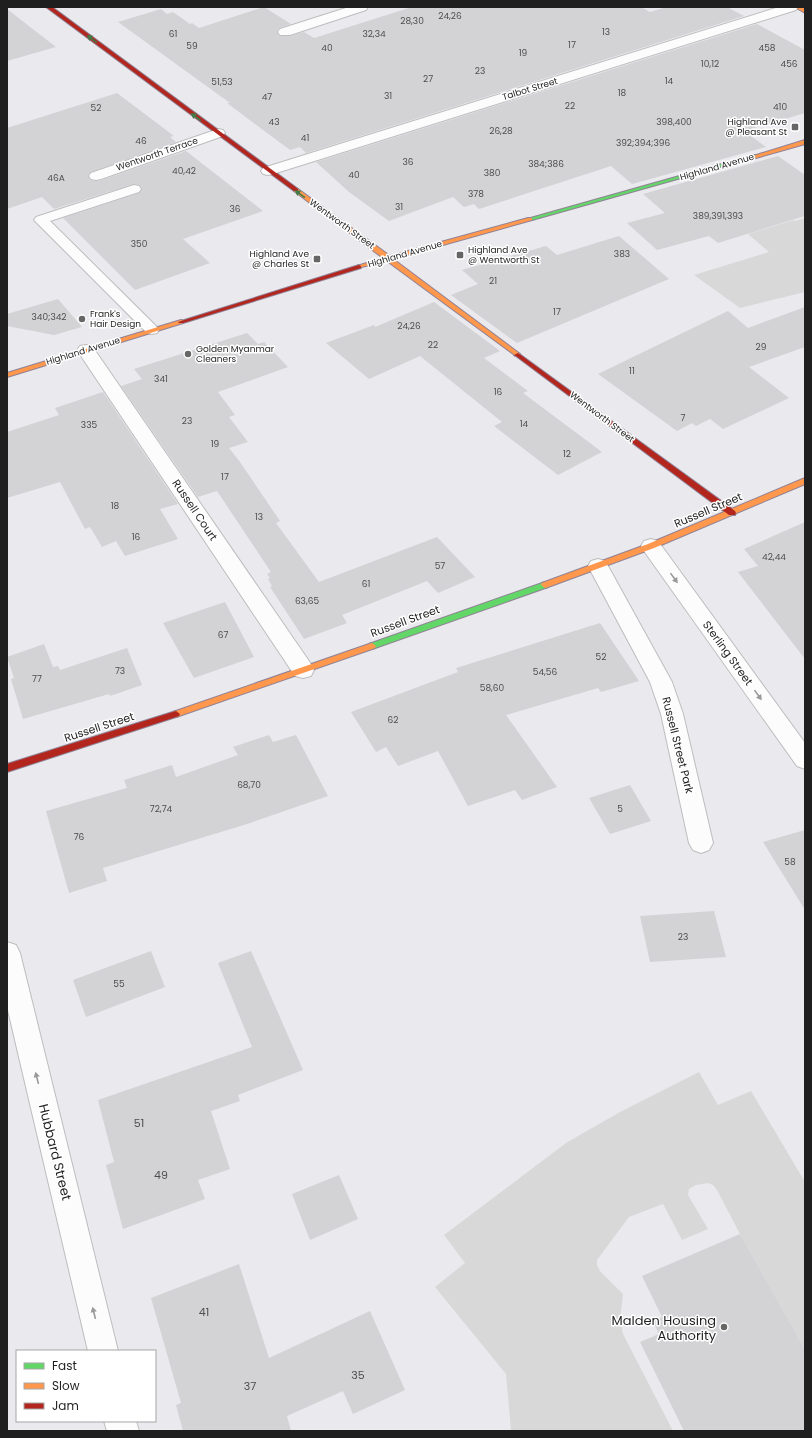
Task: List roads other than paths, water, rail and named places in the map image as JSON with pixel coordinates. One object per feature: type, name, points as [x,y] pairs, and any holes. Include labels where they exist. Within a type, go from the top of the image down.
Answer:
[{"type":"street","name":"Wentworth Street","points":[[49,7],[268,171],[389,258],[732,513]]},
{"type":"street","points":[[285,32],[362,7]]},
{"type":"street","name":"Talbot Street","points":[[268,171],[792,7]]},
{"type":"street","points":[[798,7],[805,11]]},
{"type":"street","name":"Wentworth Terrace","points":[[96,176],[218,133]]},
{"type":"street","name":"Highland Avenue","points":[[7,374],[389,258],[805,142]]},
{"type":"street","name":"Russell Court","points":[[86,350],[303,670]]},
{"type":"street","name":"Russell Street","points":[[7,768],[141,726],[598,566],[732,513],[805,481]]},
{"type":"street","name":"Sterling Street","points":[[651,546],[805,760]]},
{"type":"street","name":"Russell Street Park","points":[[598,566],[661,682],[672,714],[700,843]]},
{"type":"street","name":"Hubbard Street","points":[[7,953],[104,1350]]},
{"type":"lane","points":[[134,188],[41,220],[152,330]]},
{"type":"place","name":"Highland Ave @ Pleasant St","points":[[795,127]]},
{"type":"place","name":"Highland Ave @ Wentworth St","points":[[460,255]]},
{"type":"place","name":"Highland Ave @ Charles St","points":[[317,259]]},
{"type":"place","name":"Frank's Hair Design","points":[[82,319]]},
{"type":"place","name":"Golden Myanmar Cleaners","points":[[188,354]]},
{"type":"place","name":"Malden Housing Authority","points":[[724,1327]]}]
